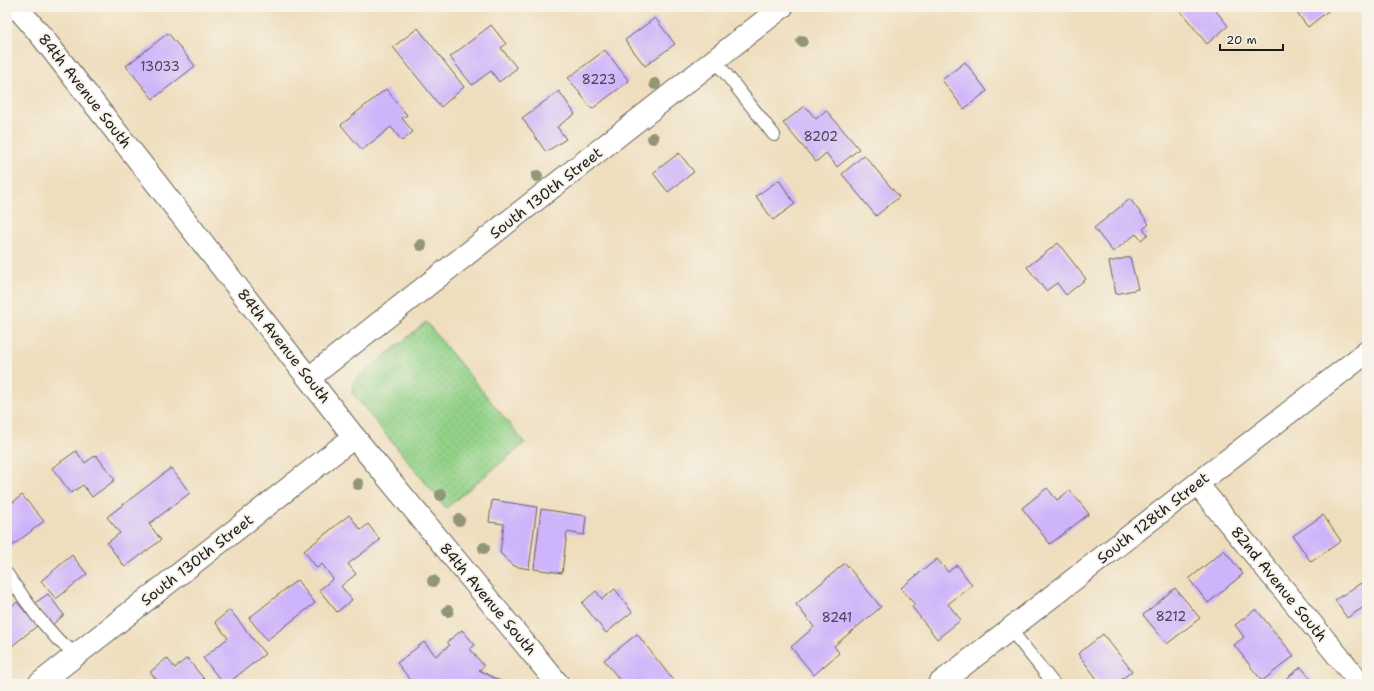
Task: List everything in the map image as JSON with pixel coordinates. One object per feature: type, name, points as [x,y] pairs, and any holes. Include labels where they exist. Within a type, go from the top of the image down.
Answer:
[{"type":"street","name":"84th Avenue South","points":[[13,7],[21,12],[43,38],[355,438],[558,684]]},
{"type":"street","name":"South 130th Street","points":[[309,378],[782,7]]},
{"type":"street","name":"South 128th Street","points":[[939,684],[1367,352]]},
{"type":"street","name":"South 130th Street","points":[[39,684],[354,437],[355,438]]},
{"type":"street","name":"82nd Avenue South","points":[[1197,484],[1361,684]]},
{"type":"lane","points":[[715,60],[774,135]]},
{"type":"lane","points":[[7,574],[36,615],[59,641],[78,654]]},
{"type":"lane","points":[[1010,629],[1054,684]]},
{"type":"green space","points":[[426,322],[525,443],[446,508],[352,393],[353,382]]},
{"type":"building","points":[[1213,7],[1228,26],[1207,44],[1178,8]]},
{"type":"building","points":[[1292,7],[1333,7],[1308,27]]},
{"type":"building","points":[[655,18],[675,44],[645,66],[625,40]]},
{"type":"building","points":[[491,25],[506,44],[501,48],[517,68],[499,82],[491,71],[472,85],[450,57]]},
{"type":"building","points":[[418,28],[464,87],[441,107],[393,47]]},
{"type":"building","points":[[168,33],[195,66],[153,99],[126,66]]},
{"type":"building","points":[[605,50],[629,81],[592,109],[568,78]]},
{"type":"building","points":[[965,62],[987,91],[964,109],[942,80]]},
{"type":"building","points":[[386,89],[407,115],[402,118],[413,132],[402,141],[391,127],[362,150],[341,125]]},
{"type":"building","points":[[559,91],[575,114],[557,127],[566,139],[546,152],[522,118]]},
{"type":"building","points":[[805,106],[816,119],[826,110],[859,149],[837,167],[826,153],[816,162],[783,123]]},
{"type":"building","points":[[679,153],[694,172],[668,192],[653,173]]},
{"type":"building","points":[[864,155],[899,197],[876,216],[842,174]]},
{"type":"building","points":[[779,180],[795,204],[773,220],[756,196]]},
{"type":"building","points":[[1130,199],[1149,224],[1143,229],[1148,234],[1141,240],[1136,234],[1113,252],[1094,228]]},
{"type":"building","points":[[1058,243],[1086,279],[1066,295],[1057,283],[1046,291],[1027,267]]},
{"type":"building","points":[[1130,257],[1138,289],[1116,294],[1109,262]]},
{"type":"building","points":[[76,451],[85,463],[96,455],[115,480],[92,497],[83,485],[71,493],[52,468]]},
{"type":"building","points":[[171,468],[190,493],[149,524],[161,540],[125,567],[107,543],[120,533],[107,517]]},
{"type":"building","points":[[1047,488],[1057,500],[1070,490],[1089,514],[1050,544],[1022,508]]},
{"type":"building","points":[[22,495],[44,521],[7,550],[7,507]]},
{"type":"building","points":[[492,500],[537,507],[529,569],[514,566],[500,553],[504,524],[489,522]]},
{"type":"building","points":[[541,509],[586,516],[584,535],[567,532],[562,573],[534,569]]},
{"type":"building","points":[[349,515],[361,530],[368,524],[380,540],[348,564],[356,574],[341,586],[352,600],[337,612],[319,590],[333,579],[322,564],[317,568],[304,551]]},
{"type":"building","points":[[1323,515],[1341,541],[1311,562],[1293,536]]},
{"type":"building","points":[[1224,550],[1243,574],[1208,603],[1189,579]]},
{"type":"building","points":[[72,555],[87,574],[56,599],[41,581]]},
{"type":"building","points":[[937,559],[948,572],[957,565],[972,585],[948,604],[961,620],[937,639],[912,607],[915,605],[901,588]]},
{"type":"building","points":[[845,563],[881,607],[834,646],[839,653],[814,675],[791,647],[814,627],[796,604]]},
{"type":"building","points":[[297,580],[315,603],[267,640],[249,618]]},
{"type":"building","points":[[1361,583],[1367,592],[1367,605],[1347,618],[1335,600]]},
{"type":"building","points":[[1175,588],[1200,618],[1167,644],[1143,615]]},
{"type":"building","points":[[615,589],[632,612],[606,633],[582,603],[596,591],[602,599]]},
{"type":"building","points":[[48,594],[64,615],[52,625],[35,603]]},
{"type":"building","points":[[17,602],[37,626],[7,650],[7,610]]},
{"type":"building","points":[[1256,609],[1294,656],[1262,681],[1234,645],[1244,637],[1235,625]]},
{"type":"building","points":[[230,610],[265,654],[227,684],[224,684],[203,658],[228,638],[215,622]]},
{"type":"building","points":[[462,630],[475,645],[470,649],[484,666],[479,670],[502,682],[501,684],[414,684],[397,663],[424,642],[436,656],[450,645],[447,642]]},
{"type":"building","points":[[637,634],[673,680],[668,684],[623,684],[604,660]]},
{"type":"building","points":[[1103,634],[1132,671],[1116,684],[1101,684],[1078,654]]},
{"type":"building","points":[[167,658],[175,668],[187,658],[204,679],[198,684],[150,684],[156,679],[150,672]]},
{"type":"building","points":[[1301,667],[1315,684],[1279,684]]}]
